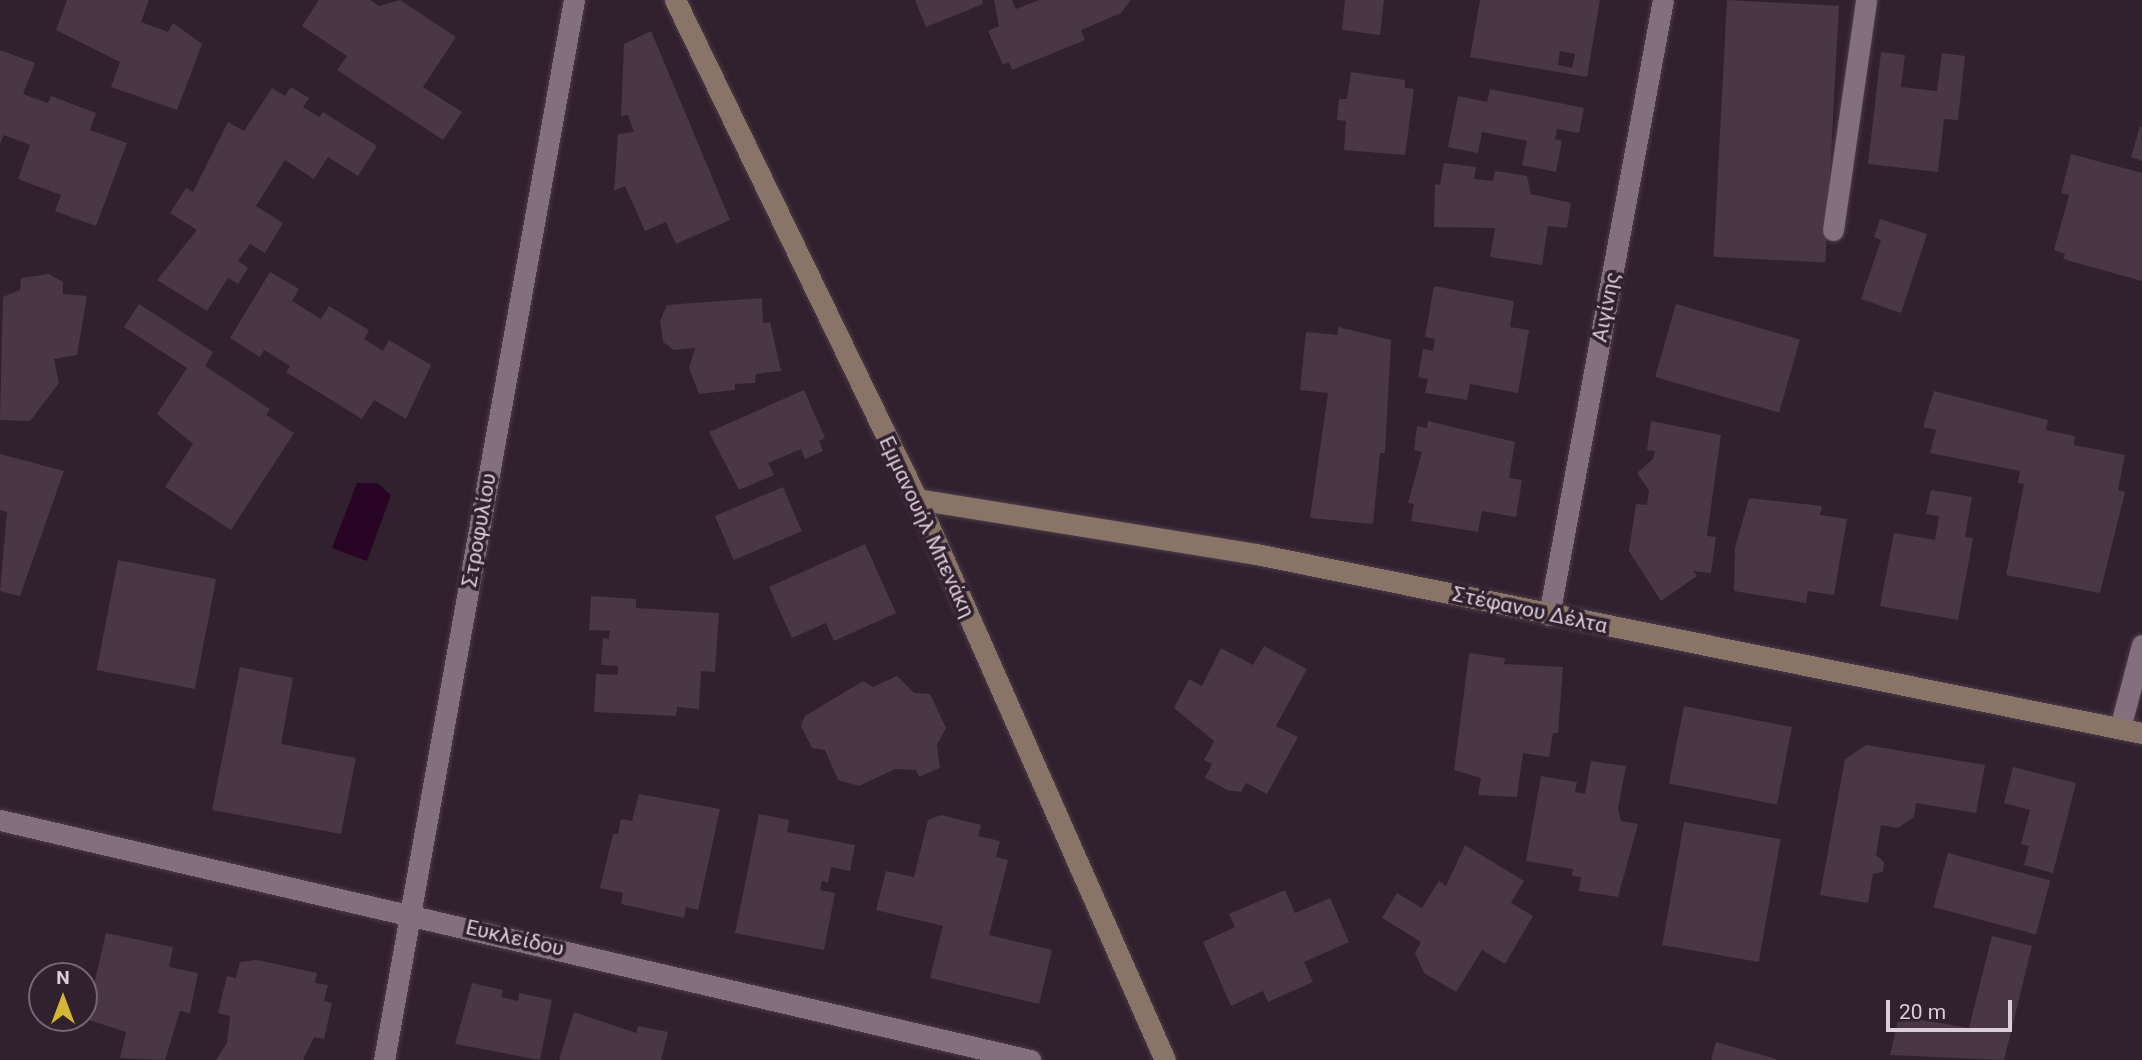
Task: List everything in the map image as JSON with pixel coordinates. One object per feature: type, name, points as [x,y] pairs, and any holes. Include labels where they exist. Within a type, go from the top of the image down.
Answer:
[{"type":"street","name":"Στροφυλίου","points":[[384,1060],[574,0]]},
{"type":"street","name":"Εμμανουήλ Μπενάκη","points":[[675,0],[917,499],[1165,1060]]},
{"type":"street","name":"Αιγίνης","points":[[1549,615],[1663,0]]},
{"type":"street","points":[[1833,230],[1867,0]]},
{"type":"street","name":"Στέφανου Δέλτα","points":[[917,499],[1256,554],[2142,733]]},
{"type":"street","points":[[2120,728],[2142,645]]},
{"type":"street","name":"Ευκλείδου","points":[[0,820],[410,913],[1030,1060]]},
{"type":"shaded area","points":[[357,483],[377,483],[391,495],[367,561],[332,548]]},
{"type":"building","points":[[67,0],[149,0],[141,22],[168,32],[173,23],[202,44],[177,110],[111,87],[120,62],[56,30]]},
{"type":"building","points":[[319,0],[370,0],[379,6],[400,0],[456,37],[423,87],[462,112],[443,140],[337,70],[347,56],[302,26]]},
{"type":"building","points":[[915,0],[982,0],[983,4],[926,27]]},
{"type":"building","points":[[994,0],[1012,0],[1016,9],[1039,0],[1131,0],[1121,13],[1081,30],[1085,40],[1012,70],[1009,62],[1003,65],[988,31],[999,26]]},
{"type":"building","points":[[1345,0],[1384,0],[1380,35],[1342,30]]},
{"type":"building","points":[[1480,0],[1600,0],[1587,77],[1470,57]],"holes":[[[1560,51],[1575,54],[1572,68],[1558,65]]]},
{"type":"building","points":[[1727,0],[1839,6],[1825,263],[1714,257]]},
{"type":"building","points":[[651,31],[730,220],[676,244],[666,222],[645,231],[625,186],[614,191],[618,134],[634,132],[628,115],[621,116],[624,44]]},
{"type":"building","points":[[0,50],[35,63],[23,94],[48,103],[51,96],[96,113],[90,130],[127,143],[96,226],[55,211],[61,195],[18,179],[30,145],[4,135],[0,144]]},
{"type":"building","points":[[1881,52],[1905,55],[1901,87],[1937,91],[1942,53],[1965,56],[1958,120],[1944,119],[1938,172],[1868,164]]},
{"type":"building","points":[[1351,72],[1405,80],[1405,88],[1414,89],[1405,155],[1344,150],[1346,121],[1337,120],[1339,99],[1347,99]]},
{"type":"building","points":[[291,87],[309,98],[303,107],[319,117],[323,112],[377,146],[358,176],[328,157],[314,179],[285,160],[256,206],[283,223],[265,253],[250,244],[238,261],[248,268],[238,284],[228,278],[207,311],[157,280],[197,230],[170,213],[186,188],[193,192],[228,122],[244,131],[272,88],[285,96]]},
{"type":"building","points":[[1490,89],[1584,108],[1579,133],[1557,129],[1555,139],[1562,141],[1556,172],[1522,165],[1527,141],[1482,132],[1478,153],[1448,147],[1458,96],[1487,102]]},
{"type":"building","points":[[2140,126],[2142,127],[2142,161],[2131,157]]},
{"type":"building","points":[[2071,154],[2142,173],[2142,281],[2063,259],[2065,254],[2054,250],[2069,195],[2061,193]]},
{"type":"building","points":[[1444,163],[1476,167],[1474,179],[1493,181],[1495,171],[1527,176],[1531,194],[1571,203],[1567,228],[1548,226],[1542,265],[1490,257],[1495,228],[1434,227],[1435,184],[1440,185]]},
{"type":"building","points":[[1880,219],[1927,234],[1901,313],[1861,299],[1881,240],[1874,237]]},
{"type":"building","points":[[270,272],[299,289],[292,301],[321,319],[329,306],[369,330],[364,339],[383,351],[389,340],[431,365],[406,419],[374,400],[362,419],[286,372],[290,366],[264,350],[260,357],[230,338]]},
{"type":"building","points":[[49,274],[63,282],[63,294],[87,296],[77,355],[54,359],[59,383],[30,421],[0,420],[3,297],[20,290],[21,278]]},
{"type":"building","points":[[1434,286],[1514,301],[1510,327],[1529,330],[1518,393],[1470,384],[1467,400],[1425,393],[1428,379],[1418,377],[1423,349],[1433,351],[1435,339],[1425,337]]},
{"type":"building","points":[[762,298],[763,323],[770,322],[781,371],[756,374],[755,383],[735,384],[735,390],[699,394],[689,368],[695,348],[674,350],[663,342],[660,321],[667,305]]},
{"type":"building","points":[[139,304],[213,352],[205,366],[270,409],[266,415],[294,433],[231,530],[165,487],[193,444],[157,414],[187,368],[124,327]]},
{"type":"building","points":[[1676,304],[1800,340],[1779,413],[1655,377]]},
{"type":"building","points":[[1338,327],[1391,340],[1385,453],[1380,453],[1373,524],[1310,518],[1328,393],[1300,390],[1306,332],[1338,335]]},
{"type":"building","points":[[804,390],[825,438],[819,441],[823,451],[805,459],[801,449],[768,463],[774,475],[739,490],[709,432]]},
{"type":"building","points":[[1934,391],[2048,420],[2046,430],[2075,436],[2074,445],[2125,455],[2118,490],[2125,492],[2100,593],[2006,575],[2024,484],[2018,483],[2020,471],[1930,453],[1936,430],[1923,427]]},
{"type":"building","points":[[1428,421],[1515,442],[1509,478],[1522,480],[1516,517],[1482,511],[1478,532],[1411,521],[1414,504],[1408,503],[1422,452],[1414,450],[1417,426],[1427,428]]},
{"type":"building","points":[[1651,421],[1721,435],[1707,536],[1716,537],[1711,573],[1693,571],[1697,576],[1661,601],[1629,551],[1636,504],[1647,505],[1649,490],[1637,473],[1653,459],[1655,451],[1647,450]]},
{"type":"building","points":[[0,454],[64,471],[20,596],[0,591],[7,512],[0,510]]},
{"type":"building","points":[[783,487],[802,531],[734,560],[715,516]]},
{"type":"building","points":[[1931,490],[1972,497],[1965,537],[1973,538],[1958,620],[1880,606],[1894,533],[1935,540],[1939,516],[1926,514]]},
{"type":"building","points":[[1749,498],[1822,506],[1820,515],[1847,519],[1834,595],[1808,591],[1806,603],[1734,591],[1735,548]]},
{"type":"building","points":[[865,544],[896,613],[834,641],[826,623],[792,638],[769,587]]},
{"type":"building","points":[[118,560],[216,579],[195,689],[97,670]]},
{"type":"building","points":[[591,596],[636,599],[636,608],[719,613],[715,672],[701,671],[699,709],[677,707],[676,716],[594,712],[596,674],[618,675],[618,666],[601,665],[603,638],[609,639],[610,631],[589,630]]},
{"type":"building","points":[[1264,646],[1307,669],[1276,726],[1298,737],[1267,794],[1246,783],[1241,792],[1227,790],[1205,778],[1212,764],[1204,760],[1214,741],[1174,708],[1189,679],[1202,686],[1221,648],[1253,665]]},
{"type":"building","points":[[1469,653],[1505,658],[1504,664],[1563,667],[1558,733],[1553,733],[1549,757],[1523,753],[1517,797],[1478,795],[1481,778],[1454,770]]},
{"type":"building","points":[[240,667],[293,678],[281,744],[356,758],[341,834],[212,810]]},
{"type":"building","points":[[897,676],[914,693],[930,694],[946,728],[937,745],[940,768],[919,777],[916,770],[895,769],[859,786],[838,780],[825,750],[812,748],[801,726],[805,716],[863,681],[873,687]]},
{"type":"building","points":[[1684,706],[1792,727],[1777,805],[1669,784]]},
{"type":"building","points":[[1866,745],[1985,765],[1976,813],[1916,803],[1914,817],[1898,828],[1881,825],[1876,855],[1884,862],[1883,872],[1873,874],[1868,903],[1820,895],[1845,759]]},
{"type":"building","points":[[1591,761],[1626,766],[1618,808],[1621,821],[1638,824],[1618,897],[1579,891],[1581,877],[1572,876],[1573,869],[1526,861],[1541,776],[1577,782],[1575,792],[1585,794]]},
{"type":"building","points":[[2013,767],[2076,783],[2053,873],[2024,865],[2029,846],[2021,844],[2030,810],[2004,803]]},
{"type":"building","points":[[639,794],[720,809],[698,910],[686,907],[684,918],[621,904],[623,893],[600,888],[613,834],[618,834],[621,819],[632,821]]},
{"type":"building","points":[[759,814],[789,820],[787,832],[855,845],[850,871],[831,867],[828,883],[822,881],[820,890],[835,893],[824,950],[735,933]]},
{"type":"building","points":[[941,815],[981,825],[978,836],[1000,841],[996,857],[1008,860],[989,935],[1052,950],[1039,1004],[930,978],[943,926],[876,910],[886,871],[914,877],[928,820]]},
{"type":"building","points":[[1684,822],[1781,839],[1759,962],[1662,945]]},
{"type":"building","points":[[1465,845],[1524,881],[1511,903],[1533,916],[1505,964],[1482,950],[1456,992],[1424,973],[1415,953],[1421,942],[1382,918],[1397,893],[1422,908],[1439,881],[1446,886]]},
{"type":"building","points":[[1948,853],[2050,880],[2036,935],[1934,907]]},
{"type":"building","points":[[1285,890],[1295,913],[1330,898],[1349,942],[1304,962],[1313,982],[1268,1002],[1263,991],[1231,1006],[1203,942],[1235,927],[1229,914]]},
{"type":"building","points":[[106,933],[173,947],[169,967],[198,973],[190,1013],[180,1011],[165,1060],[120,1058],[126,1032],[98,1023],[98,967]]},
{"type":"building","points":[[1992,936],[2032,946],[2004,1060],[1890,1055],[1899,1016],[1969,1028]]},
{"type":"building","points":[[257,960],[317,973],[315,983],[328,985],[324,1001],[332,1003],[324,1039],[314,1037],[303,1060],[216,1060],[227,1043],[230,1016],[218,1013],[227,976],[236,978],[240,962]]},
{"type":"building","points":[[472,983],[503,990],[501,997],[518,1001],[519,993],[552,1000],[540,1060],[455,1044]]},
{"type":"building","points":[[574,1012],[636,1033],[638,1026],[668,1032],[661,1060],[559,1060]]},
{"type":"building","points":[[1716,1042],[1776,1059],[1776,1060],[1711,1060]]}]
